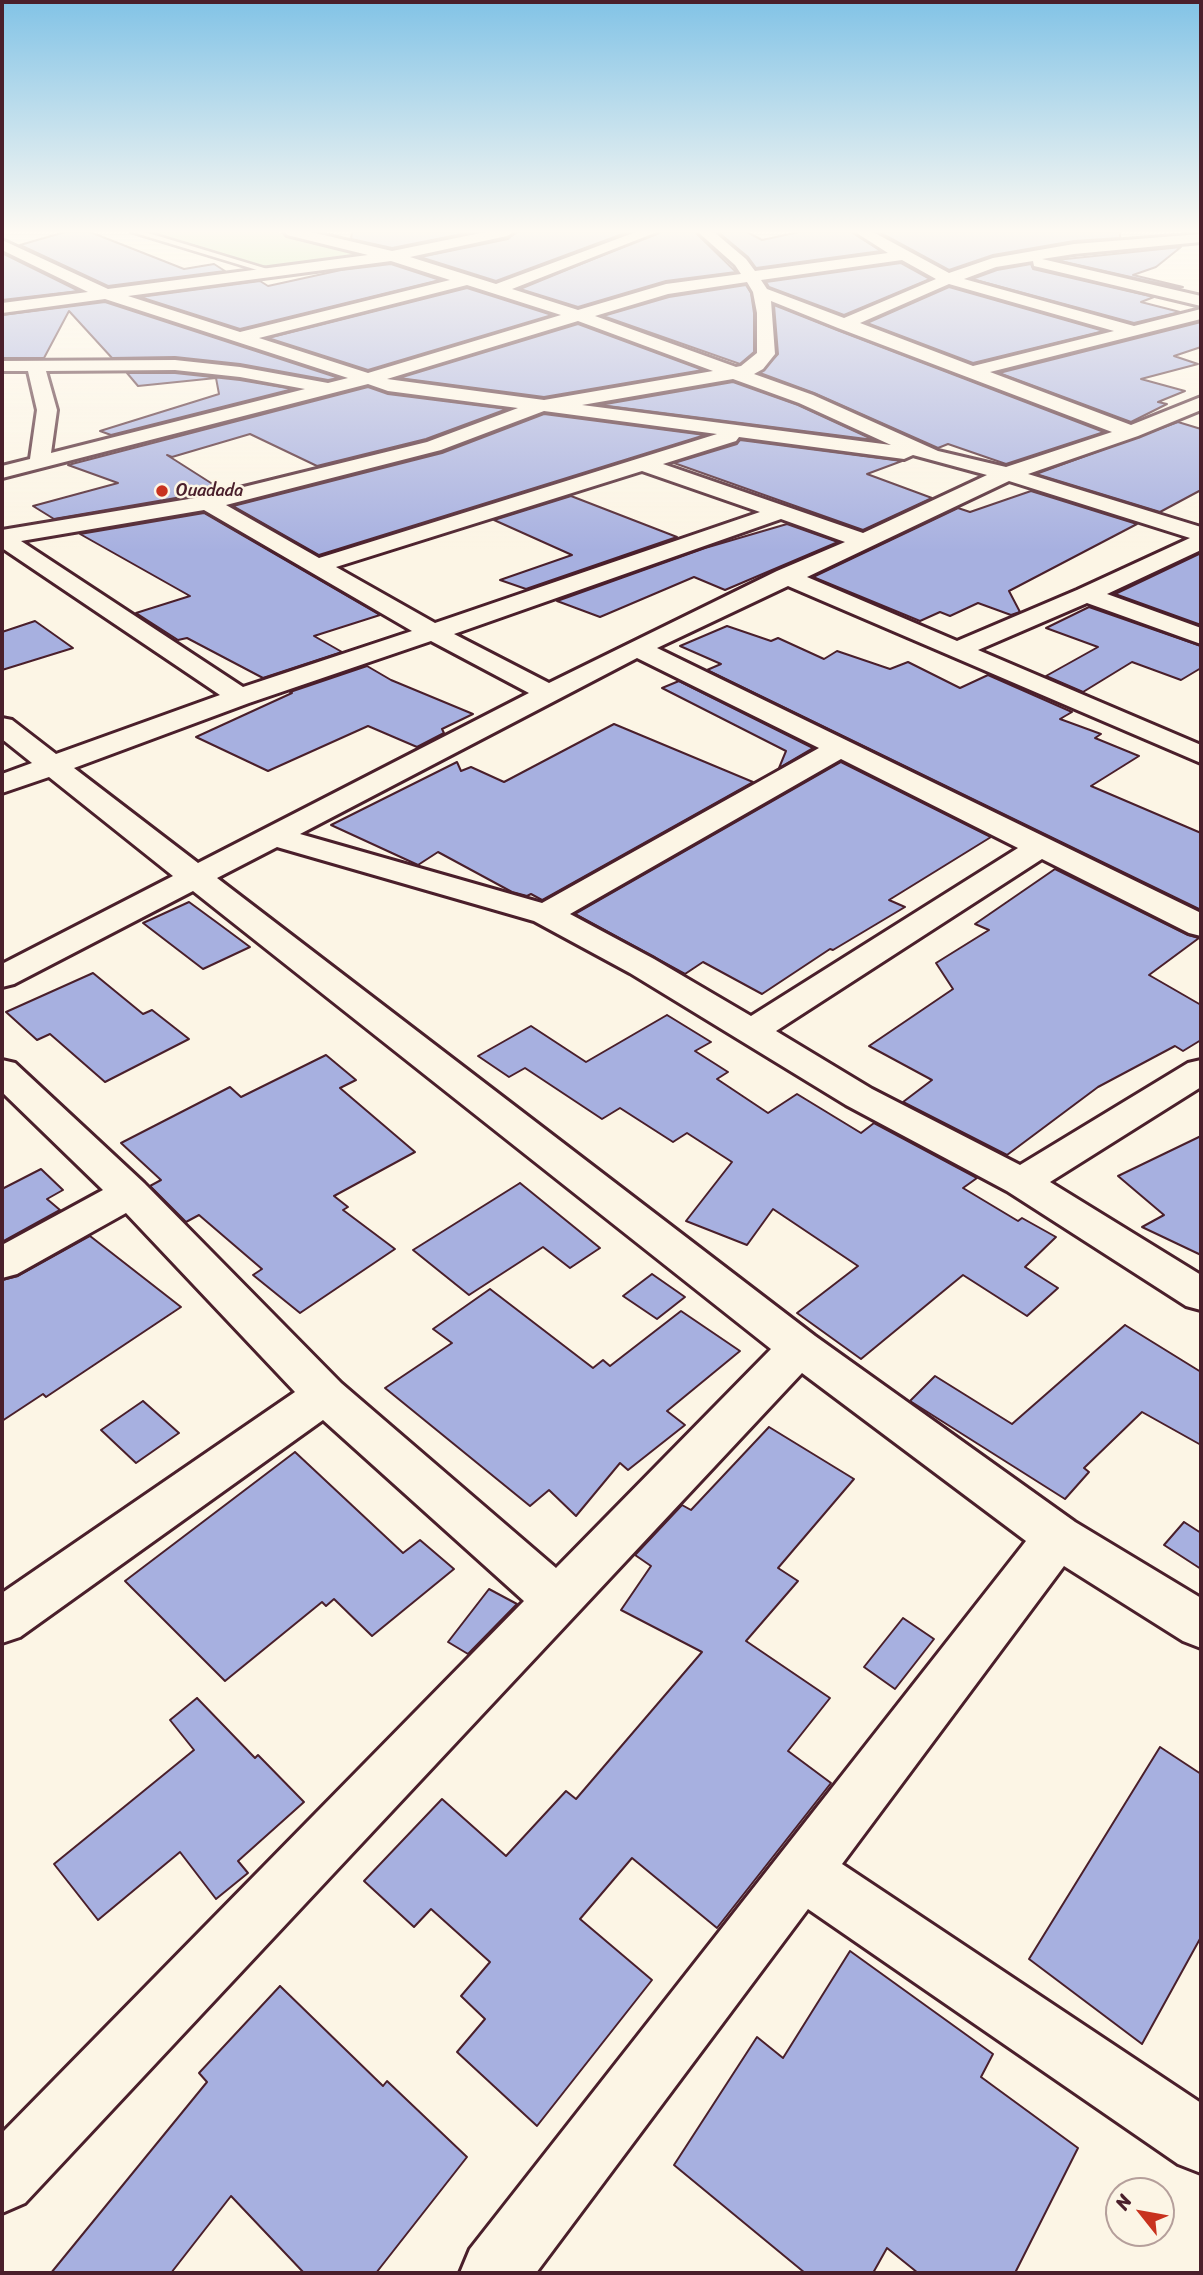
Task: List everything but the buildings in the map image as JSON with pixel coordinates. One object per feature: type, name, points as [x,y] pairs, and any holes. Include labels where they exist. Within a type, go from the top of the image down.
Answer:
[{"type":"street","points":[[238,338],[367,379],[422,391],[931,457],[1007,474],[1201,534]]},
{"type":"street","points":[[2,472],[367,379],[501,338]]},
{"type":"street","points":[[639,338],[859,421],[931,457]]},
{"type":"street","points":[[2,537],[207,503],[434,446],[541,406],[736,374],[757,365],[766,354],[766,338]]},
{"type":"street","points":[[884,338],[1130,432]]},
{"type":"street","points":[[974,371],[1105,338]]},
{"type":"street","points":[[2,366],[144,364],[202,367],[332,388]]},
{"type":"street","points":[[34,365],[47,410],[40,462]]},
{"type":"street","points":[[2,977],[276,837],[546,692],[785,576],[1007,474],[1130,432],[1201,403]]},
{"type":"street","points":[[319,565],[741,434]]},
{"type":"street","points":[[643,464],[862,540]]},
{"type":"street","points":[[207,503],[432,632],[546,692]]},
{"type":"street","points":[[2,784],[52,763],[240,697],[579,584],[778,513]]},
{"type":"street","points":[[2,537],[240,697]]},
{"type":"street","points":[[956,650],[1086,595],[1201,541]]},
{"type":"street","points":[[785,576],[1201,754]]},
{"type":"street","points":[[1086,595],[1201,636]]},
{"type":"street","points":[[637,648],[1201,926]]},
{"type":"street","points":[[2,726],[799,1348],[1058,1537],[1201,1625]]},
{"type":"street","points":[[546,914],[840,748]]},
{"type":"street","points":[[276,837],[546,914],[642,966],[859,1097],[1021,1182],[1201,1295]]},
{"type":"street","points":[[751,1032],[1040,847]]},
{"type":"street","points":[[2,1071],[130,1193],[325,1395],[557,1600]]},
{"type":"street","points":[[1021,1182],[1201,1071]]},
{"type":"street","points":[[2,1263],[130,1193]]},
{"type":"street","points":[[2,2180],[799,1348]]},
{"type":"street","points":[[2,1621],[325,1395]]},
{"type":"street","points":[[494,2273],[1058,1537]]},
{"type":"street","points":[[802,1871],[1201,2141]]},
{"type":"place","name":"Ouadada","points":[[162,491]]}]
